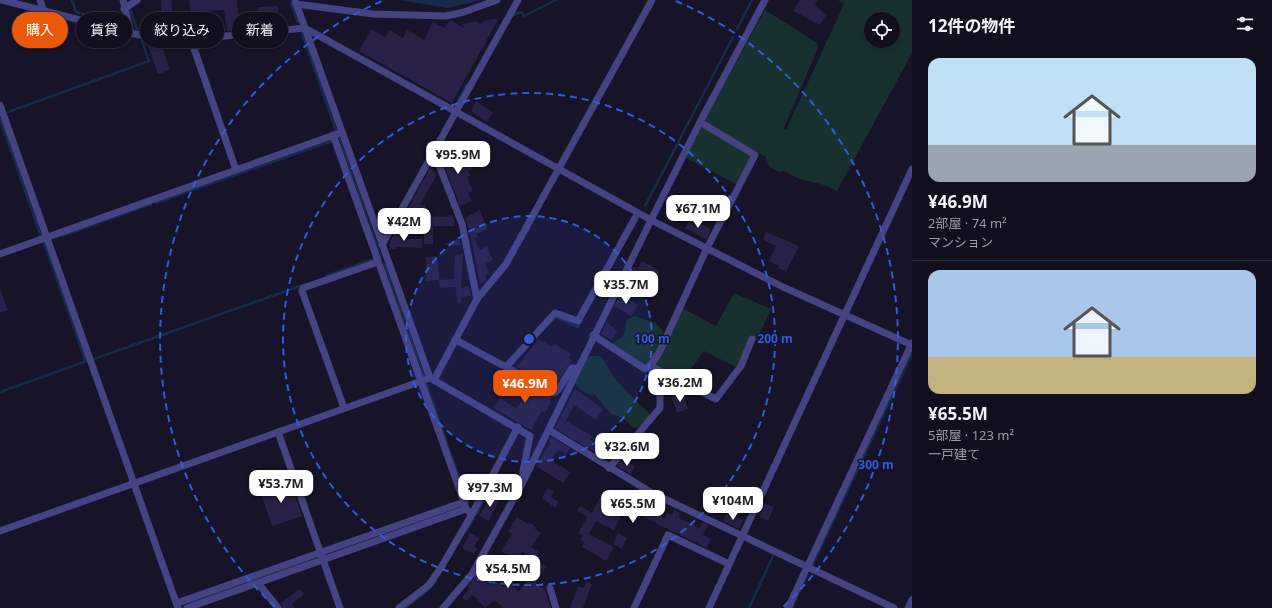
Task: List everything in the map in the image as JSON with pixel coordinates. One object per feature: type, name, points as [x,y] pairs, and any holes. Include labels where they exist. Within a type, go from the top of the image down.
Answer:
[{"type":"street","points":[[2,0],[76,19]]},
{"type":"street","points":[[40,0],[44,11]]},
{"type":"street","points":[[123,0],[125,12]]},
{"type":"street","points":[[124,9],[137,0]]},
{"type":"street","points":[[432,379],[382,245],[296,2],[373,14],[446,16],[464,12],[497,0]]},
{"type":"street","points":[[382,245],[518,0]]},
{"type":"street","points":[[432,379],[456,340],[477,299],[506,264],[652,0]]},
{"type":"street","points":[[444,608],[472,574],[523,482],[593,335],[700,122],[765,0]]},
{"type":"street","points":[[224,36],[305,28],[456,110],[651,220],[783,287],[912,344],[788,608]]},
{"type":"street","points":[[194,48],[236,170]]},
{"type":"street","points":[[0,105],[178,606],[465,505]]},
{"type":"street","points":[[593,335],[645,369],[650,366],[659,353],[707,248],[755,155],[700,122]]},
{"type":"street","points":[[0,254],[342,132]]},
{"type":"street","points":[[333,136],[465,505],[472,514]]},
{"type":"street","points":[[434,152],[462,224],[477,299]]},
{"type":"street","points":[[709,608],[912,169]]},
{"type":"street","points":[[507,366],[555,313],[578,321],[634,218]]},
{"type":"street","points":[[344,408],[302,291],[303,288],[378,262]]},
{"type":"street","points":[[650,366],[716,399],[741,366],[752,339]]},
{"type":"street","points":[[456,340],[507,366],[554,393],[558,390],[572,368],[577,368]]},
{"type":"street","points":[[609,468],[636,435],[655,416],[660,408],[660,395],[650,366]]},
{"type":"street","points":[[0,531],[420,381],[432,379],[518,427],[530,436],[523,471],[523,482]]},
{"type":"street","points":[[399,608],[429,585],[442,566],[472,514],[518,427]]},
{"type":"street","points":[[549,430],[652,494],[894,608]]},
{"type":"street","points":[[278,432],[340,608]]},
{"type":"street","points":[[634,608],[668,535],[729,564]]},
{"type":"street","points":[[186,608],[258,583],[322,556]]},
{"type":"street","points":[[258,583],[278,608]]},
{"type":"street","points":[[550,588],[556,608]]},
{"type":"street","points":[[908,608],[912,600]]},
{"type":"green space","points":[[838,0],[912,0],[912,53],[837,191],[824,185],[799,179],[785,171],[779,172],[769,167],[766,157],[707,124],[705,119],[765,10],[817,43],[818,48],[784,128],[786,130],[844,4]]},
{"type":"green space","points":[[701,128],[705,128],[750,154],[752,159],[738,185],[686,158]]},
{"type":"green space","points":[[734,293],[771,309],[756,341],[751,338],[738,368],[704,351],[683,380],[653,365],[682,308],[716,326]]},
{"type":"green space","points":[[635,316],[655,322],[663,331],[665,337],[648,365],[645,366],[611,345],[624,335],[626,320]]},
{"type":"green space","points":[[591,356],[601,356],[613,376],[624,389],[652,416],[639,427],[634,428],[623,418],[611,414],[595,395],[586,393],[577,386],[575,383],[586,360]]},
{"type":"water","points":[[398,0],[481,0],[448,8]]},
{"type":"building","points":[[161,0],[172,0],[172,12],[161,12]]},
{"type":"building","points":[[189,0],[237,0],[238,12],[232,12],[232,30],[227,31],[224,10],[190,12]]},
{"type":"building","points":[[800,0],[818,0],[815,5],[826,15],[820,25],[793,11]]},
{"type":"building","points":[[278,6],[279,12],[259,12],[258,7]]},
{"type":"building","points":[[499,18],[452,103],[359,51],[371,29],[385,37],[390,30],[403,38],[407,30],[424,40],[433,22],[444,28],[450,20],[464,28],[463,24],[476,21],[482,24],[484,21]]},
{"type":"building","points":[[149,48],[162,48],[170,70],[158,74]]},
{"type":"building","points":[[476,101],[493,112],[487,122],[471,111]]},
{"type":"building","points":[[451,144],[456,151],[454,153],[459,164],[468,160],[472,169],[468,171],[470,176],[467,177],[473,191],[468,193],[472,201],[460,206],[444,165],[447,163],[439,152]]},
{"type":"building","points":[[430,168],[437,174],[420,205],[425,205],[425,216],[449,217],[449,215],[453,215],[455,226],[433,226],[433,244],[424,244],[424,221],[409,221],[409,226],[402,225],[402,220]]},
{"type":"building","points":[[480,210],[487,229],[476,234],[478,237],[474,238],[480,250],[487,246],[493,260],[485,264],[489,273],[485,275],[487,279],[480,284],[470,232],[465,218]]},
{"type":"building","points":[[690,219],[711,229],[706,239],[685,228]]},
{"type":"building","points":[[766,232],[799,246],[786,272],[778,268],[779,266],[769,261],[776,246],[763,240]]},
{"type":"building","points":[[395,233],[403,233],[403,239],[422,239],[422,248],[396,247],[396,249],[390,249],[390,241]]},
{"type":"building","points":[[459,237],[461,245],[444,245],[458,238]]},
{"type":"building","points":[[463,254],[461,288],[469,286],[471,296],[461,297],[461,303],[458,303],[455,287],[440,288],[439,280],[454,279],[455,255]]},
{"type":"building","points":[[437,256],[439,280],[426,281],[426,257]]},
{"type":"building","points":[[642,261],[660,271],[649,292],[628,278],[633,267],[637,269]]},
{"type":"building","points":[[0,289],[8,310],[0,313]]},
{"type":"building","points":[[620,295],[638,305],[631,316],[614,306]]},
{"type":"building","points":[[607,322],[617,331],[612,340],[601,334]]},
{"type":"building","points":[[539,339],[552,347],[554,344],[571,354],[569,358],[572,360],[554,387],[516,367]]},
{"type":"building","points":[[694,369],[710,377],[705,388],[688,379]]},
{"type":"building","points":[[510,375],[551,397],[549,401],[551,402],[545,413],[542,411],[531,430],[494,408],[500,398],[517,409],[523,397],[523,391],[506,384]]},
{"type":"building","points":[[575,389],[603,409],[596,420],[574,405],[566,421],[592,436],[590,440],[606,450],[605,452],[613,456],[609,461],[555,428]]},
{"type":"building","points":[[683,393],[688,409],[677,413],[671,396]]},
{"type":"building","points":[[551,437],[570,448],[566,454],[558,450],[551,460],[570,472],[563,483],[536,466],[550,443],[548,441]]},
{"type":"building","points":[[621,462],[626,465],[628,462],[635,466],[631,474],[617,466]]},
{"type":"building","points":[[290,481],[302,516],[272,526],[260,491]]},
{"type":"building","points":[[548,488],[554,492],[551,497],[559,502],[555,508],[542,498]]},
{"type":"building","points":[[492,494],[500,498],[489,521],[479,516]]},
{"type":"building","points":[[601,495],[624,506],[629,496],[650,506],[648,510],[665,518],[667,513],[672,515],[674,510],[680,513],[679,518],[700,528],[702,522],[708,525],[703,535],[711,539],[707,548],[625,508],[614,530],[596,521],[589,534],[614,547],[606,561],[582,547],[584,542],[580,540],[583,536],[578,533],[587,517],[577,511],[580,506],[592,513]]},
{"type":"building","points":[[765,504],[774,507],[768,521],[759,517]]},
{"type":"building","points":[[727,513],[743,520],[739,529],[723,521]]},
{"type":"building","points":[[517,517],[528,524],[529,522],[541,533],[531,547],[539,552],[534,560],[522,552],[516,561],[501,551],[512,534],[508,531]]},
{"type":"building","points":[[470,533],[479,538],[474,547],[477,548],[474,554],[462,548]]},
{"type":"building","points":[[618,533],[627,538],[622,549],[613,544]]},
{"type":"building","points":[[490,553],[497,558],[487,573],[504,587],[508,582],[519,591],[533,571],[530,569],[535,560],[546,567],[536,583],[545,590],[551,608],[504,608],[494,600],[485,608],[473,595],[466,601],[462,597],[470,589],[468,587]]},
{"type":"building","points":[[586,581],[592,584],[583,608],[570,608],[578,586],[584,588]]},
{"type":"building","points":[[300,589],[304,594],[292,604],[295,608],[283,608],[281,603]]},
{"type":"waterway","points":[[72,0],[76,12]]},
{"type":"waterway","points":[[513,15],[521,12],[524,16],[556,0]]},
{"type":"waterway","points":[[737,29],[752,0]]},
{"type":"waterway","points":[[291,3],[298,22]]},
{"type":"waterway","points":[[131,11],[137,30]]},
{"type":"waterway","points":[[302,33],[336,130]]},
{"type":"waterway","points":[[645,206],[733,37]]},
{"type":"waterway","points":[[8,112],[149,61],[144,48]]},
{"type":"waterway","points":[[456,104],[467,84]]},
{"type":"waterway","points":[[0,119],[41,236],[38,237]]},
{"type":"waterway","points":[[336,139],[339,138],[381,258]]},
{"type":"waterway","points":[[156,203],[332,141]]},
{"type":"waterway","points":[[62,236],[151,204]]},
{"type":"waterway","points":[[44,243],[86,362]]},
{"type":"waterway","points":[[326,276],[374,259]]},
{"type":"waterway","points":[[384,264],[424,377]]},
{"type":"waterway","points":[[94,359],[303,285]]},
{"type":"waterway","points":[[556,317],[578,327],[581,321]]},
{"type":"waterway","points":[[812,566],[912,354]]},
{"type":"waterway","points":[[0,392],[84,362]]},
{"type":"waterway","points":[[426,384],[468,503]]},
{"type":"waterway","points":[[477,514],[489,489]]},
{"type":"waterway","points":[[465,532],[474,519]]},
{"type":"waterway","points":[[749,608],[773,556]]},
{"type":"waterway","points":[[182,605],[308,561]]},
{"type":"waterway","points":[[792,608],[807,575]]},
{"type":"waterway","points":[[405,608],[426,592],[436,581]]}]
